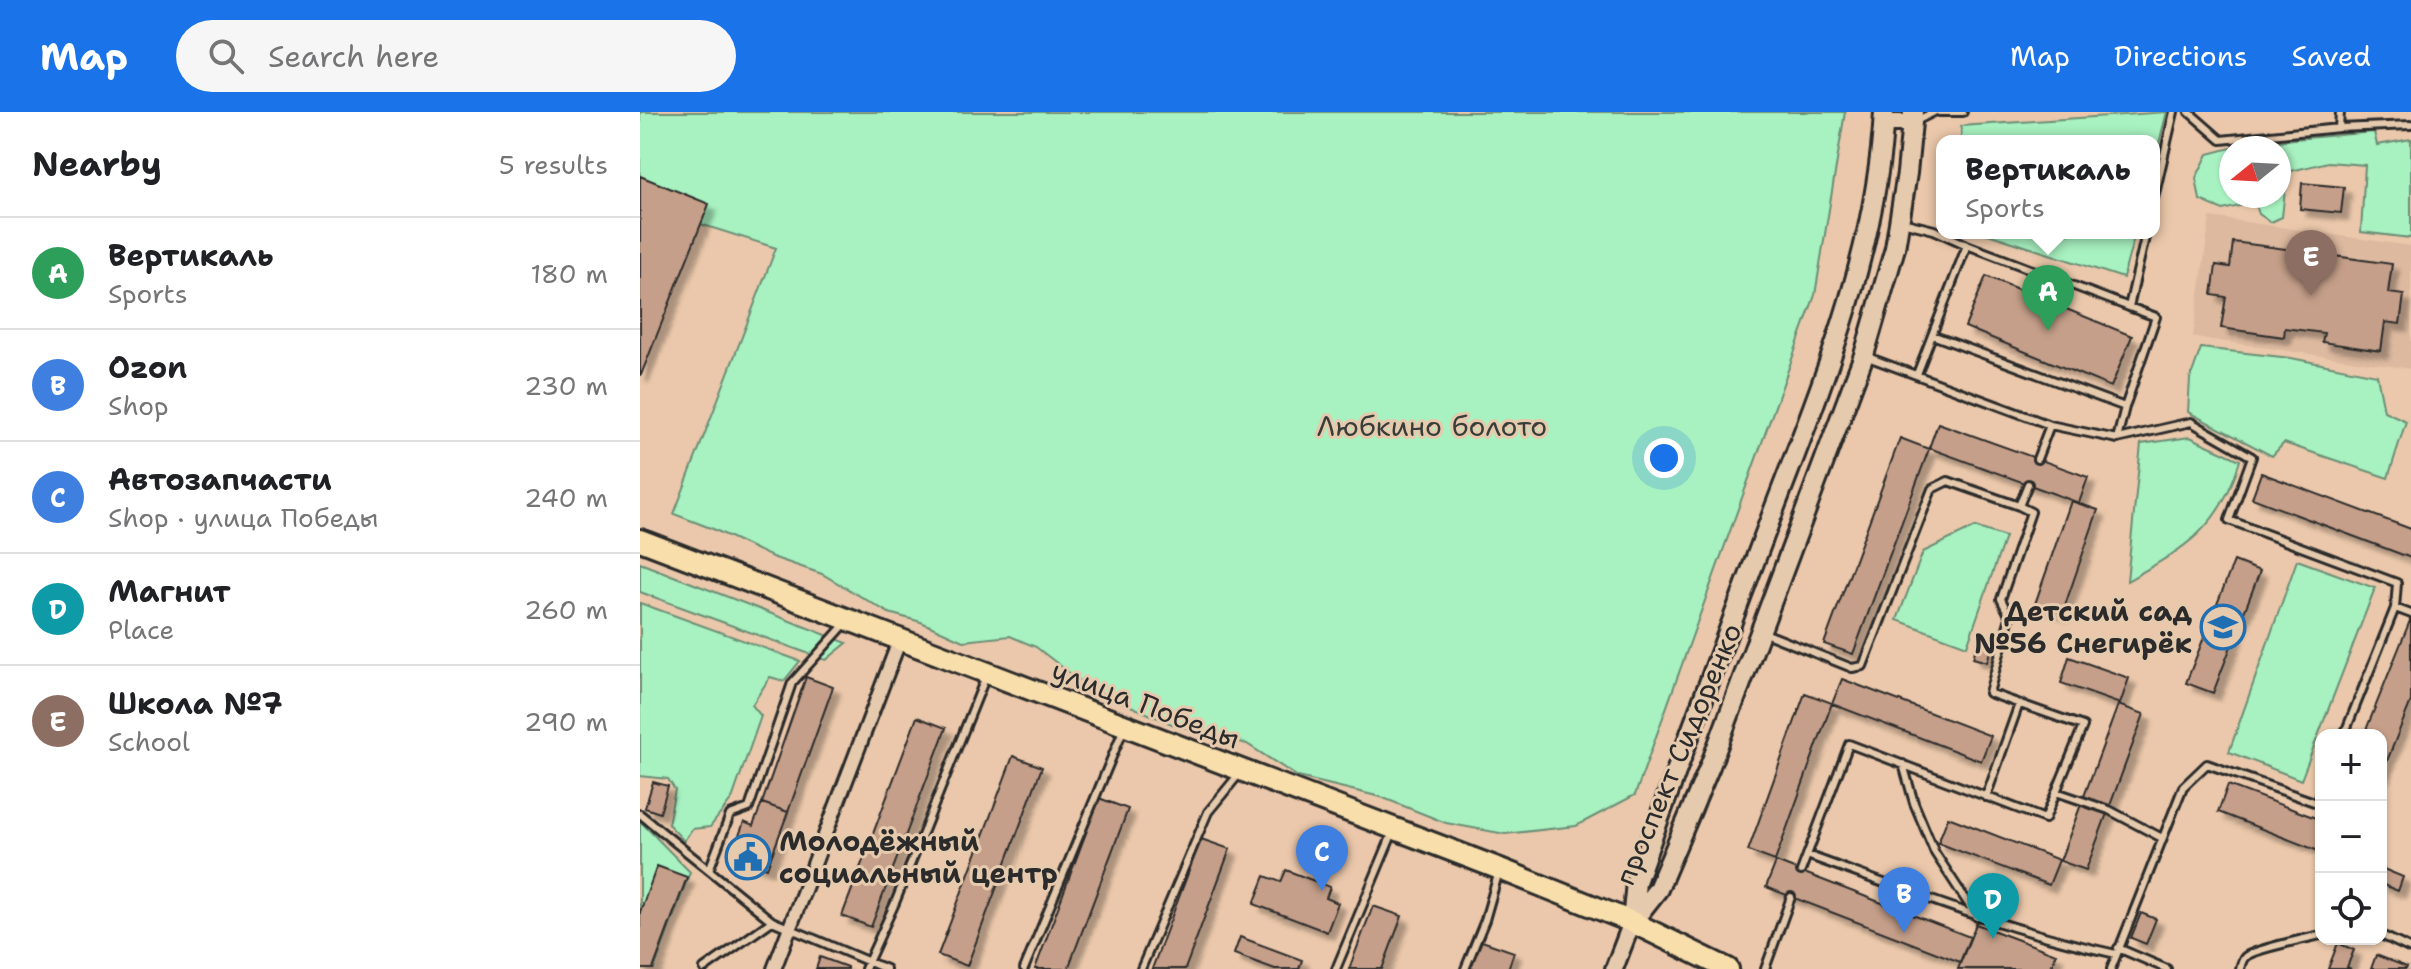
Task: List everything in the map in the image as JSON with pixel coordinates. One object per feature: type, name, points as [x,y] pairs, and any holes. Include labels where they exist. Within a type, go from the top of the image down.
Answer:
[{"type":"main road","name":"проспект Сидоренко","points":[[1632,922],[1658,889],[1710,766],[1864,355],[1881,303],[1900,221],[1912,117]]},
{"type":"main road","name":"проспект Сидоренко","points":[[1632,922],[1636,882],[1836,348],[1864,248],[1879,171],[1884,118]]},
{"type":"main road","name":"улица Победы","points":[[640,540],[1500,869],[1632,922],[1728,969]]},
{"type":"street","points":[[1884,118],[1912,117]]},
{"type":"street","points":[[774,969],[900,639]]},
{"type":"street","points":[[1614,969],[1632,922]]},
{"type":"lane","points":[[1912,117],[1937,112],[1963,112]]},
{"type":"lane","points":[[2160,172],[2174,112]]},
{"type":"lane","points":[[2189,112],[2221,140],[2339,128],[2411,125]]},
{"type":"lane","points":[[2339,128],[2340,112]]},
{"type":"lane","points":[[1900,221],[1936,231]]},
{"type":"lane","points":[[1954,239],[2156,317],[2117,439]]},
{"type":"lane","points":[[2129,307],[2145,239]]},
{"type":"lane","points":[[1917,374],[1967,245]]},
{"type":"lane","points":[[1932,335],[2125,407]]},
{"type":"lane","points":[[1864,355],[2050,425],[2117,439],[2191,422],[2252,457],[2229,520],[2397,583],[2395,608],[2346,729]]},
{"type":"lane","points":[[2037,459],[2050,425]]},
{"type":"lane","points":[[1761,631],[1852,668],[1863,666],[1932,489],[1948,481],[2031,512],[2001,599],[2010,617],[1989,693],[2083,726],[2045,819],[1849,744],[1801,871]]},
{"type":"lane","points":[[2019,506],[2028,484]]},
{"type":"lane","points":[[2395,608],[2411,614]]},
{"type":"lane","points":[[709,870],[730,815],[749,808],[792,683],[849,619]]},
{"type":"lane","points":[[866,966],[895,903],[988,673]]},
{"type":"lane","points":[[1986,797],[2019,704]]},
{"type":"lane","points":[[1024,969],[1125,726]]},
{"type":"lane","points":[[1903,764],[1914,803],[1935,853],[1977,917]]},
{"type":"lane","points":[[2111,969],[2183,787],[2207,764],[2318,801]]},
{"type":"lane","points":[[1141,969],[1208,812],[1241,771]]},
{"type":"lane","points":[[2056,792],[2109,810],[2162,838]]},
{"type":"lane","points":[[640,814],[772,921],[866,966],[886,969]]},
{"type":"lane","points":[[1336,969],[1395,828]]},
{"type":"lane","points":[[1807,855],[1977,917],[2066,943],[2117,951],[2167,969]]},
{"type":"lane","points":[[1465,969],[1485,920],[1500,869]]},
{"type":"lane","points":[[1765,969],[1791,897]]},
{"type":"lane","points":[[704,969],[772,921]]},
{"type":"lane","points":[[2240,969],[2245,956],[2256,950],[2315,937]]},
{"type":"lane","points":[[2387,938],[2411,949]]},
{"type":"shaded area","points":[[2210,217],[2411,246],[2411,369],[2193,337]]},
{"type":"green space","name":"Любкино болото","points":[[640,112],[1845,112],[1815,295],[1635,795],[1576,826],[1505,834],[1446,823],[1381,797],[1298,777],[1247,744],[1172,724],[1089,688],[1036,647],[1010,636],[963,641],[921,622],[889,613],[822,574],[772,557],[674,514],[776,248],[640,205]]},
{"type":"green space","points":[[2167,112],[2160,139],[2160,135],[1961,135],[1961,126]]},
{"type":"green space","points":[[2374,132],[2377,145],[2411,139],[2411,238],[2361,232],[2365,165],[2328,162],[2291,171],[2291,139]]},
{"type":"green space","points":[[2219,151],[2219,208],[2231,208],[2223,210],[2200,200],[2196,178],[2208,154]]},
{"type":"green space","points":[[2257,208],[2283,208],[2282,217],[2271,222],[2259,214]]},
{"type":"green space","points":[[2003,239],[2133,239],[2123,278]]},
{"type":"green space","points":[[2201,348],[2291,358],[2377,375],[2384,411],[2406,421],[2388,478],[2284,443],[2272,456],[2188,412],[2190,379]]},
{"type":"green space","points":[[2190,437],[2240,460],[2232,483],[2222,503],[2198,534],[2127,581],[2141,444]]},
{"type":"green space","points":[[1975,527],[2005,537],[1967,646],[1897,620],[1923,552]]},
{"type":"green space","points":[[2297,560],[2375,588],[2321,729],[2315,729],[2315,744],[2301,780],[2229,752]]},
{"type":"green space","points":[[640,563],[847,643],[826,660],[640,592]]},
{"type":"green space","points":[[640,603],[800,661],[784,681],[770,677],[752,705],[761,716],[732,799],[710,827],[692,829],[684,841],[668,824],[675,790],[668,779],[640,776]]},
{"type":"green space","points":[[640,821],[690,872],[654,969],[640,969]]},
{"type":"building","points":[[640,176],[709,204],[641,375],[640,375]]},
{"type":"building","points":[[2302,183],[2344,187],[2341,213],[2300,209]]},
{"type":"building","points":[[2233,242],[2294,250],[2292,260],[2333,265],[2334,256],[2392,264],[2388,293],[2404,295],[2400,324],[2385,322],[2381,351],[2322,342],[2324,333],[2285,328],[2284,337],[2221,328],[2226,297],[2212,295],[2216,265],[2230,267]]},
{"type":"building","points":[[1986,276],[2132,336],[2111,387],[1965,327]]},
{"type":"building","points":[[1938,423],[2088,477],[2079,503],[1929,448]]},
{"type":"building","points":[[1900,438],[1929,449],[1853,654],[1824,644]]},
{"type":"building","points":[[2261,473],[2411,529],[2411,558],[2252,498]]},
{"type":"building","points":[[2071,501],[2098,510],[2062,614],[2035,604]]},
{"type":"building","name":"Детский сад №56 Снегирёк","points":[[2234,561],[2260,571],[2213,693],[2186,683]]},
{"type":"building","points":[[2411,618],[2411,701],[2387,761],[2387,729],[2366,729]]},
{"type":"building","points":[[1980,633],[1994,638],[1987,662],[1973,658]]},
{"type":"building","points":[[2069,657],[2129,678],[2120,704],[2061,683]]},
{"type":"building","points":[[806,677],[833,687],[788,812],[762,803]]},
{"type":"building","points":[[1842,679],[1991,736],[1981,761],[1832,704]]},
{"type":"building","points":[[1805,693],[1832,703],[1775,861],[1748,851]]},
{"type":"building","points":[[2118,705],[2144,714],[2086,870],[2060,861]]},
{"type":"building","points":[[917,717],[946,728],[871,927],[842,916]]},
{"type":"building","points":[[1013,756],[1042,767],[967,966],[938,955]]},
{"type":"building","points":[[653,782],[668,786],[660,813],[645,808]]},
{"type":"building","points":[[2228,785],[2315,818],[2315,850],[2218,812]]},
{"type":"building","points":[[1099,798],[1128,809],[1068,969],[1035,969]]},
{"type":"building","points":[[762,803],[788,812],[767,868],[732,855],[744,822],[753,826]]},
{"type":"building","points":[[1948,817],[2059,860],[2049,885],[1938,843]]},
{"type":"building","points":[[1201,839],[1230,849],[1185,969],[1152,969]]},
{"type":"building","points":[[1776,862],[1970,937],[1960,962],[1766,887]]},
{"type":"building","points":[[657,866],[687,877],[653,969],[640,969],[640,912]]},
{"type":"building","points":[[1286,870],[1330,887],[1326,898],[1338,903],[1327,932],[1254,904],[1265,876],[1281,882]]},
{"type":"building","points":[[2387,870],[2403,877],[2398,891],[2387,886]]},
{"type":"building","points":[[1373,906],[1402,916],[1382,969],[1349,969]]},
{"type":"building","points":[[2141,913],[2156,919],[2146,944],[2131,938]]},
{"type":"building","points":[[1976,924],[2056,954],[2050,969],[1958,969]]},
{"type":"building","points":[[1240,937],[1302,960],[1299,969],[1275,969],[1234,954]]},
{"type":"building","points":[[1479,940],[1514,952],[1508,969],[1469,969]]},
{"type":"building","points":[[2337,945],[2354,950],[2347,967],[2351,969],[2328,969]]},
{"type":"building","points":[[2376,955],[2407,967],[2371,969]]},
{"type":"building","points":[[820,957],[847,967],[847,969],[816,969]]},
{"type":"place","name":"Школа №7","points":[[2311,296]]},
{"type":"place","name":"Вертикаль","points":[[2048,331]]},
{"type":"place","name":"Детский сад №56 Снегирёк","points":[[2223,627]]},
{"type":"place","name":"Молодёжный социальный центр","points":[[748,857]]},
{"type":"place","name":"Автозапчасти","points":[[1322,891]]},
{"type":"place","name":"Ozon","points":[[1904,933]]},
{"type":"place","name":"Магнит","points":[[1993,939]]}]
